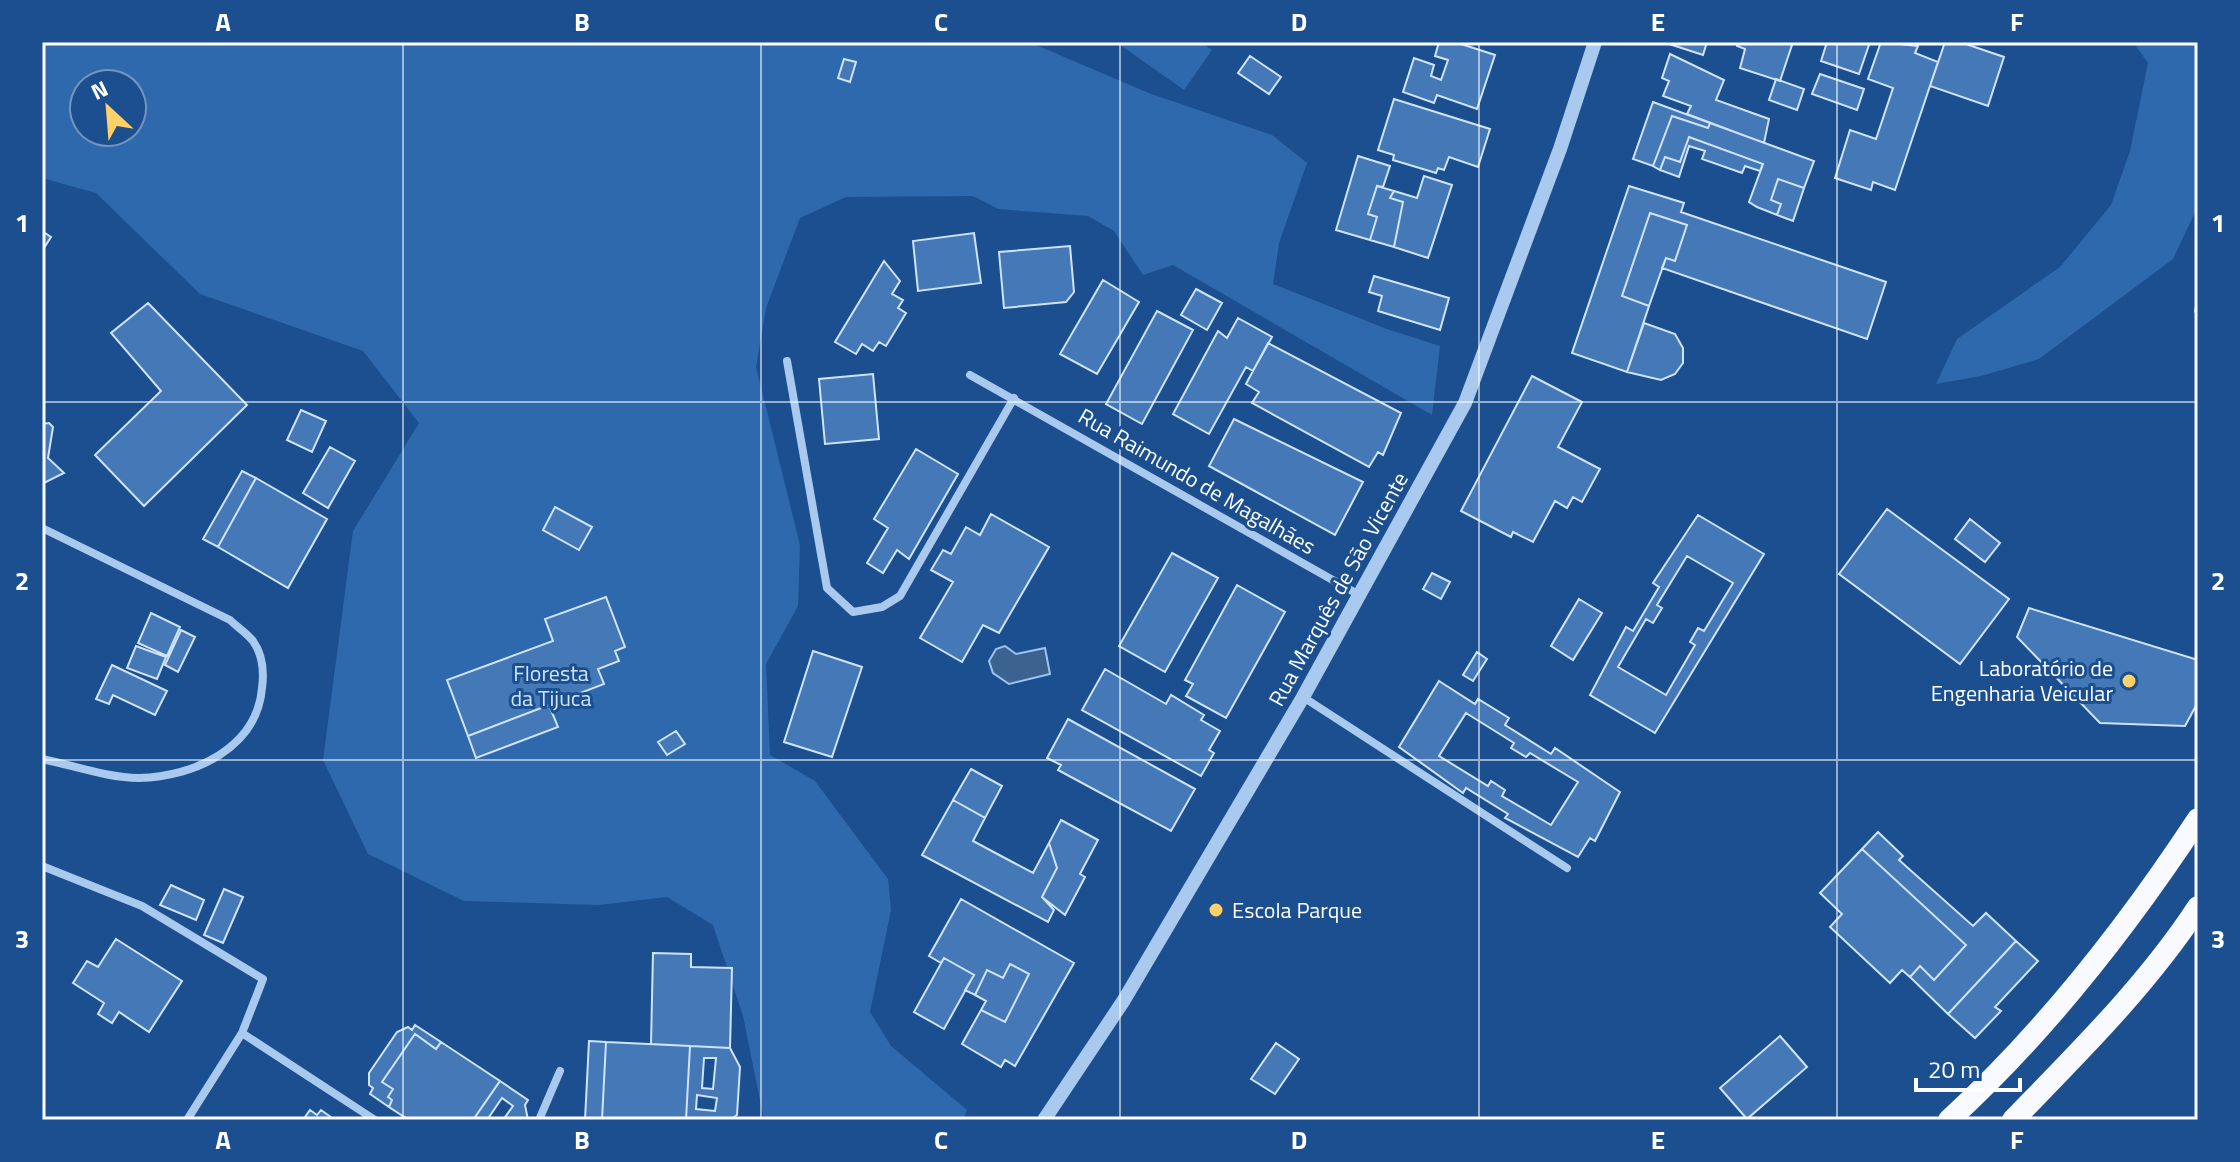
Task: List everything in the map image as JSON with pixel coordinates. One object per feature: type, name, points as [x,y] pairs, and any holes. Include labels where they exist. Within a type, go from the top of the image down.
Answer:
[{"type":"highway","points":[[1949,1120],[2079,982],[2158,880],[2198,819]]},
{"type":"highway","points":[[2013,1120],[2069,1063],[2177,938],[2198,907]]},
{"type":"street","name":"Rua Marquês de São Vicente","points":[[1044,1120],[1124,1000],[1303,697],[1465,403],[1560,149],[1595,42]]},
{"type":"street","points":[[787,361],[827,588],[853,612],[882,607],[900,596],[1014,398]]},
{"type":"street","name":"Rua Raimundo de Magalhães","points":[[970,375],[1361,596]]},
{"type":"street","points":[[42,528],[230,620],[254,642],[264,671],[262,696],[250,729],[224,753],[182,771],[138,778],[42,759]]},
{"type":"street","points":[[1303,697],[1567,868]]},
{"type":"street","points":[[42,866],[142,906],[263,979],[242,1033],[187,1120]]},
{"type":"street","points":[[242,1033],[375,1120]]},
{"type":"street","points":[[539,1120],[560,1071]]},
{"type":"green space","name":"Floresta da Tijuca","points":[[42,42],[1029,42],[1151,94],[1272,135],[1307,163],[1279,243],[1273,284],[1387,329],[1440,346],[1432,415],[1173,265],[1143,275],[1114,231],[1088,216],[998,209],[973,196],[846,197],[800,218],[766,308],[756,367],[800,545],[798,606],[766,664],[770,755],[815,781],[888,879],[891,910],[870,1012],[891,1046],[967,1110],[963,1120],[764,1120],[743,1016],[713,925],[667,897],[598,905],[464,901],[368,854],[323,760],[353,531],[419,423],[363,351],[200,294],[96,193],[42,178]]},
{"type":"green space","points":[[1116,42],[1200,42],[1212,50],[1184,90]]},
{"type":"green space","points":[[2133,42],[2198,42],[2198,206],[2173,259],[2039,359],[1981,376],[1936,384],[1957,339],[2060,267],[2111,205],[2130,151],[2148,63]]},
{"type":"shaded area","points":[[1005,646],[1016,654],[1045,648],[1050,674],[1009,684],[993,673],[989,661],[996,649]]},
{"type":"building","points":[[1439,42],[1455,42],[1495,55],[1477,109],[1437,95],[1434,103],[1403,92],[1414,58],[1434,65],[1431,76],[1441,80],[1448,60],[1435,56]]},
{"type":"building","points":[[1663,42],[1707,42],[1703,55]]},
{"type":"building","points":[[1738,42],[1793,42],[1780,81],[1740,68],[1745,49],[1737,46]]},
{"type":"building","points":[[1827,42],[1870,42],[1859,74],[1821,61]]},
{"type":"building","points":[[1881,42],[1918,46],[1915,53],[1938,62],[1895,190],[1873,182],[1871,190],[1835,178],[1850,130],[1876,139],[1893,88],[1868,79]]},
{"type":"building","points":[[1945,42],[1960,42],[2004,57],[1988,106],[1930,86]]},
{"type":"building","points":[[1670,54],[1724,80],[1716,100],[1769,119],[1764,143],[1687,114],[1691,106],[1663,96],[1669,81],[1662,78]]},
{"type":"building","points":[[1250,56],[1281,77],[1269,94],[1238,73]]},
{"type":"building","points":[[844,59],[856,62],[850,82],[838,78]]},
{"type":"building","points":[[1820,74],[1864,89],[1857,110],[1812,94]]},
{"type":"building","points":[[1776,79],[1804,89],[1797,110],[1769,100]]},
{"type":"building","points":[[1394,99],[1490,129],[1478,167],[1449,157],[1444,170],[1438,168],[1436,173],[1393,160],[1394,155],[1378,150]]},
{"type":"building","points":[[1653,102],[1710,123],[1708,128],[1672,116],[1653,166],[1633,159]]},
{"type":"building","points":[[1672,116],[1708,128],[1710,123],[1814,161],[1804,188],[1778,179],[1771,200],[1781,204],[1777,215],[1757,207],[1749,202],[1763,164],[1689,137],[1680,162],[1665,157],[1660,170],[1653,166]]},
{"type":"building","points":[[1689,137],[1763,164],[1760,171],[1745,166],[1742,173],[1702,159],[1705,151],[1689,146],[1679,177],[1660,170],[1665,157],[1680,162]]},
{"type":"building","points":[[1358,156],[1390,166],[1383,187],[1377,186],[1368,214],[1377,217],[1370,240],[1336,230]]},
{"type":"building","points":[[1424,176],[1452,185],[1428,258],[1394,247],[1403,202],[1390,198],[1394,191],[1417,198]]},
{"type":"building","points":[[1778,179],[1804,188],[1793,221],[1777,215],[1781,204],[1771,200]]},
{"type":"building","points":[[1377,186],[1394,191],[1390,198],[1403,202],[1394,247],[1370,240],[1377,217],[1368,214]]},
{"type":"building","points":[[1629,186],[1684,203],[1681,212],[1886,282],[1867,339],[1662,268],[1666,258],[1675,261],[1687,225],[1650,213],[1622,296],[1649,306],[1627,372],[1572,353]]},
{"type":"building","points":[[1650,213],[1687,225],[1675,261],[1666,258],[1649,306],[1622,296]]},
{"type":"building","points":[[42,231],[51,237],[42,251]]},
{"type":"building","points":[[974,233],[981,283],[918,291],[913,241]]},
{"type":"building","points":[[1070,246],[1074,292],[1066,302],[1004,308],[999,252]]},
{"type":"building","points":[[884,261],[900,281],[892,294],[903,300],[898,308],[906,313],[886,346],[879,342],[873,351],[862,344],[856,354],[835,342]]},
{"type":"building","points":[[1374,276],[1449,298],[1440,330],[1378,311],[1382,296],[1369,292]]},
{"type":"building","points":[[1103,280],[1139,302],[1097,374],[1060,354]]},
{"type":"building","points":[[1196,289],[1222,303],[1207,330],[1181,315]]},
{"type":"building","points":[[148,303],[247,405],[144,506],[95,455],[161,391],[111,333]]},
{"type":"building","points":[[1157,311],[1193,330],[1142,424],[1106,404]]},
{"type":"building","points":[[1238,318],[1272,337],[1253,371],[1246,367],[1209,434],[1173,414],[1218,331],[1227,338]]},
{"type":"building","points":[[1644,323],[1675,334],[1683,348],[1683,363],[1675,374],[1661,380],[1627,372]]},
{"type":"building","points":[[1268,343],[1401,413],[1383,455],[1378,452],[1369,467],[1252,403],[1259,392],[1246,384]]},
{"type":"building","points":[[873,374],[879,439],[825,444],[819,379]]},
{"type":"building","points":[[1532,376],[1582,402],[1558,447],[1600,469],[1582,502],[1573,497],[1567,508],[1555,501],[1533,542],[1513,532],[1511,537],[1461,511]]},
{"type":"building","points":[[301,410],[326,421],[312,452],[287,440]]},
{"type":"building","points":[[1234,419],[1363,482],[1335,535],[1209,466]]},
{"type":"building","points":[[49,423],[53,427],[48,458],[64,473],[42,484],[42,424]]},
{"type":"building","points":[[330,447],[355,461],[328,508],[303,493]]},
{"type":"building","points":[[916,449],[958,474],[909,559],[897,550],[883,573],[867,563],[888,528],[874,519]]},
{"type":"building","points":[[242,471],[256,478],[218,547],[203,539]]},
{"type":"building","points":[[256,478],[327,519],[288,588],[218,547]]},
{"type":"building","points":[[555,507],[592,527],[579,550],[543,530]]},
{"type":"building","points":[[1887,509],[2009,599],[1960,664],[1839,574]]},
{"type":"building","points":[[991,514],[1049,547],[999,633],[983,625],[962,662],[920,638],[953,582],[931,570],[943,550],[951,554],[966,527],[980,535]]},
{"type":"building","points":[[1698,515],[1764,554],[1655,733],[1590,695],[1626,627],[1633,631],[1659,587],[1653,583]],"holes":[[[1687,556],[1733,583],[1704,631],[1698,628],[1690,642],[1695,645],[1666,695],[1618,667],[1646,619],[1653,623],[1662,608],[1657,605]]]},
{"type":"building","points":[[1970,519],[2000,543],[1985,562],[1955,539]]},
{"type":"building","points":[[1172,553],[1218,578],[1165,672],[1119,646]]},
{"type":"building","points":[[1432,573],[1450,582],[1441,599],[1423,589]]},
{"type":"building","points":[[1237,585],[1285,612],[1226,718],[1186,696],[1193,684],[1185,680]]},
{"type":"building","points":[[606,597],[625,647],[615,651],[619,661],[598,669],[604,684],[468,736],[447,680],[553,641],[545,619]]},
{"type":"building","points":[[1579,599],[1602,613],[1573,660],[1551,646]]},
{"type":"building","name":"Laboratório de Engenharia Veicular","points":[[2029,608],[2198,660],[2198,702],[2185,726],[2100,723],[2017,637]]},
{"type":"building","points":[[151,613],[180,627],[167,656],[138,643]]},
{"type":"building","points":[[181,630],[195,637],[178,672],[165,665]]},
{"type":"building","points":[[136,646],[166,657],[157,679],[127,668]]},
{"type":"building","points":[[813,651],[862,667],[832,757],[784,742]]},
{"type":"building","points":[[1477,652],[1487,659],[1473,681],[1463,675]]},
{"type":"building","points":[[112,665],[167,691],[155,715],[113,695],[109,704],[96,699]]},
{"type":"building","points":[[1105,669],[1166,704],[1171,695],[1204,715],[1201,720],[1220,731],[1209,750],[1214,753],[1201,776],[1082,710]]},
{"type":"building","points":[[1439,681],[1475,704],[1478,699],[1509,718],[1505,725],[1551,754],[1555,748],[1620,792],[1595,841],[1590,838],[1578,857],[1505,818],[1508,814],[1466,788],[1463,793],[1399,747]],"holes":[[[1466,713],[1514,743],[1511,748],[1526,757],[1530,753],[1578,782],[1551,825],[1502,796],[1505,790],[1491,781],[1488,786],[1439,756]]]},
{"type":"building","points":[[549,705],[558,727],[476,758],[468,736]]},
{"type":"building","points":[[1068,719],[1195,789],[1171,831],[1058,770],[1061,765],[1047,758]]},
{"type":"building","points":[[676,731],[685,744],[667,755],[658,742]]},
{"type":"building","points":[[971,769],[1002,786],[985,818],[953,800]]},
{"type":"building","points":[[953,800],[985,818],[973,841],[1033,873],[1049,843],[1057,868],[1042,897],[1054,910],[1048,922],[922,855]]},
{"type":"building","points":[[1061,820],[1098,840],[1080,874],[1085,877],[1065,915],[1042,897],[1057,868],[1049,843]]},
{"type":"building","points":[[1878,832],[1903,856],[1899,860],[1973,926],[1986,913],[2016,941],[1948,1014],[1910,977],[1920,966],[1934,980],[1966,945],[1862,849]]},
{"type":"building","points":[[1862,849],[1966,945],[1934,980],[1920,966],[1910,977],[1902,970],[1890,983],[1830,927],[1842,914],[1820,893]]},
{"type":"building","points":[[171,885],[204,900],[196,920],[160,905]]},
{"type":"building","points":[[224,889],[243,897],[223,943],[204,935]]},
{"type":"building","points":[[961,899],[1074,963],[1015,1066],[1005,1060],[1001,1067],[962,1044],[981,1010],[1005,1022],[1029,974],[1010,964],[1003,978],[987,970],[975,995],[965,990],[974,975],[944,958],[941,963],[929,956]]},
{"type":"building","points":[[116,939],[182,981],[149,1032],[119,1012],[112,1023],[98,1014],[104,1003],[73,983],[87,961],[98,967]]},
{"type":"building","points":[[2016,941],[2038,961],[1995,1007],[2001,1011],[1975,1038],[1948,1014]]},
{"type":"building","points":[[653,953],[691,954],[691,967],[732,968],[730,1048],[651,1044]]},
{"type":"building","points":[[944,958],[974,975],[944,1029],[914,1012]]},
{"type":"building","points":[[1010,964],[1029,974],[1005,1022],[981,1010],[986,1001],[975,995],[987,970],[1003,978]]},
{"type":"building","points":[[415,1025],[441,1042],[436,1049],[415,1034],[382,1082],[393,1089],[388,1097],[392,1100],[389,1107],[370,1094],[373,1088],[369,1085],[369,1073],[397,1032],[408,1027],[412,1030]]},
{"type":"building","points":[[415,1034],[436,1049],[441,1042],[500,1081],[473,1120],[409,1120],[389,1107],[392,1100],[388,1097],[393,1089],[382,1082]]},
{"type":"building","points":[[1780,1036],[1807,1067],[1747,1119],[1720,1088]]},
{"type":"building","points":[[589,1041],[606,1042],[602,1120],[585,1120]]},
{"type":"building","points":[[606,1042],[690,1046],[686,1120],[602,1120]]},
{"type":"building","points":[[1276,1043],[1299,1059],[1275,1094],[1251,1079]]},
{"type":"building","points":[[690,1046],[730,1048],[740,1067],[737,1115],[730,1120],[686,1120]],"holes":[[[704,1058],[716,1058],[713,1089],[702,1088]],[[697,1095],[717,1098],[715,1111],[696,1109]]]},
{"type":"building","points":[[500,1081],[528,1100],[525,1105],[528,1120],[503,1120],[513,1106],[502,1098],[487,1120],[473,1120]]},
{"type":"building","points":[[310,1110],[317,1115],[321,1110],[335,1120],[303,1120]]},
{"type":"place","name":"Laboratório de Engenharia Veicular","points":[[2129,681]]},
{"type":"place","name":"Escola Parque","points":[[1216,910]]}]
